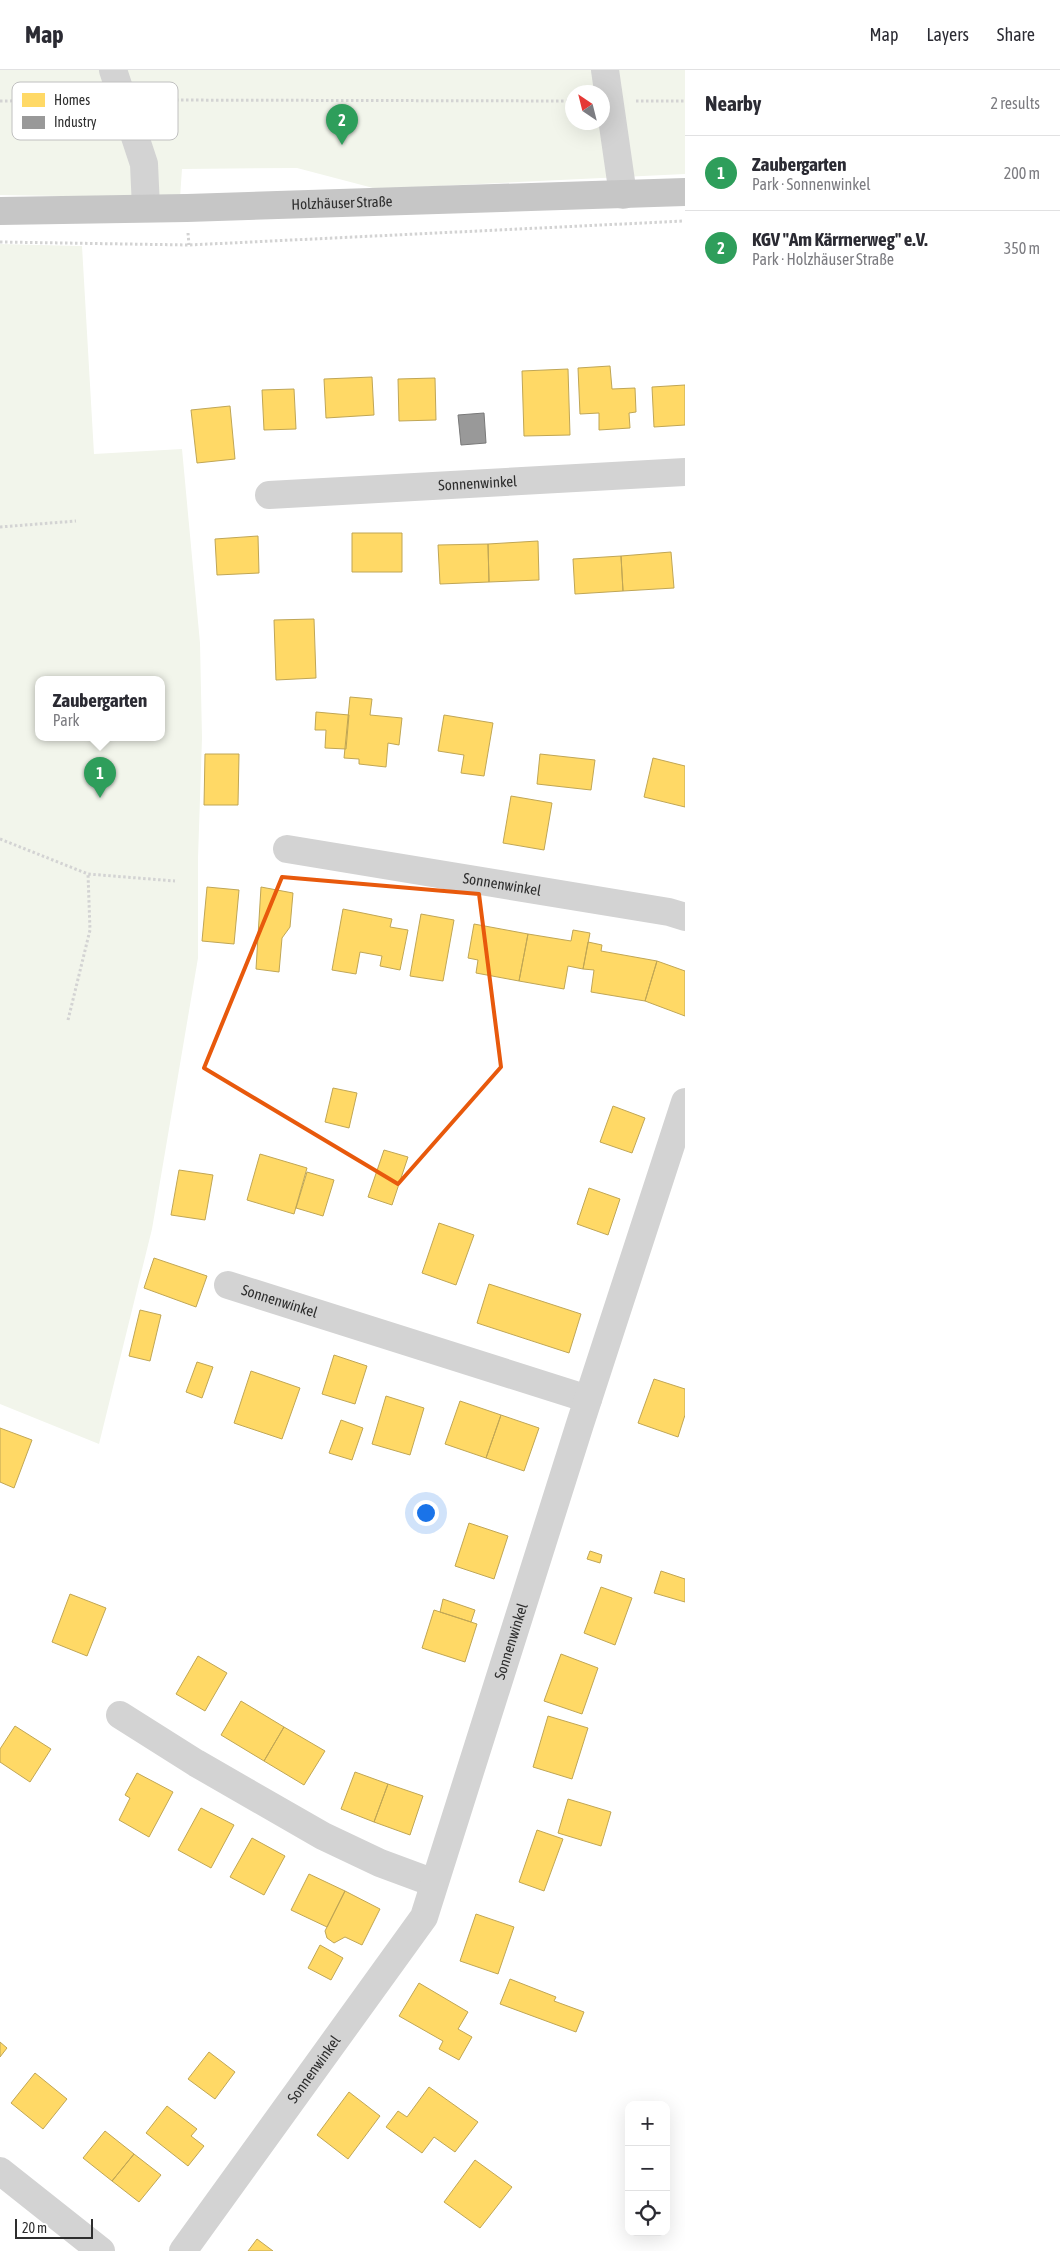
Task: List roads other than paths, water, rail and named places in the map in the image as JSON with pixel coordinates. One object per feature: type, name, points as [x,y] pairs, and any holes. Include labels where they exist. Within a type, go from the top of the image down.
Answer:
[{"type":"main road","name":"Holzhäuser Straße","points":[[0,211],[623,196],[685,192]]},
{"type":"street","points":[[113,70],[117,82]]},
{"type":"street","points":[[605,70],[623,196]]},
{"type":"street","points":[[136,140],[144,164],[146,208]]},
{"type":"street","name":"Sonnenwinkel","points":[[269,495],[685,472]]},
{"type":"street","name":"Sonnenwinkel","points":[[287,849],[660,911],[685,917]]},
{"type":"street","name":"Sonnenwinkel","points":[[183,2251],[424,1917],[588,1399],[685,1102]]},
{"type":"street","name":"Sonnenwinkel","points":[[228,1285],[588,1399]]},
{"type":"street","points":[[120,1714],[196,1764],[323,1836],[380,1863],[434,1883]]},
{"type":"street","points":[[0,2171],[101,2251]]},
{"type":"place","name":"KGV \"Am Kärrnerweg\" e.V.","points":[[342,145]]},
{"type":"place","name":"Zaubergarten","points":[[100,798]]}]
